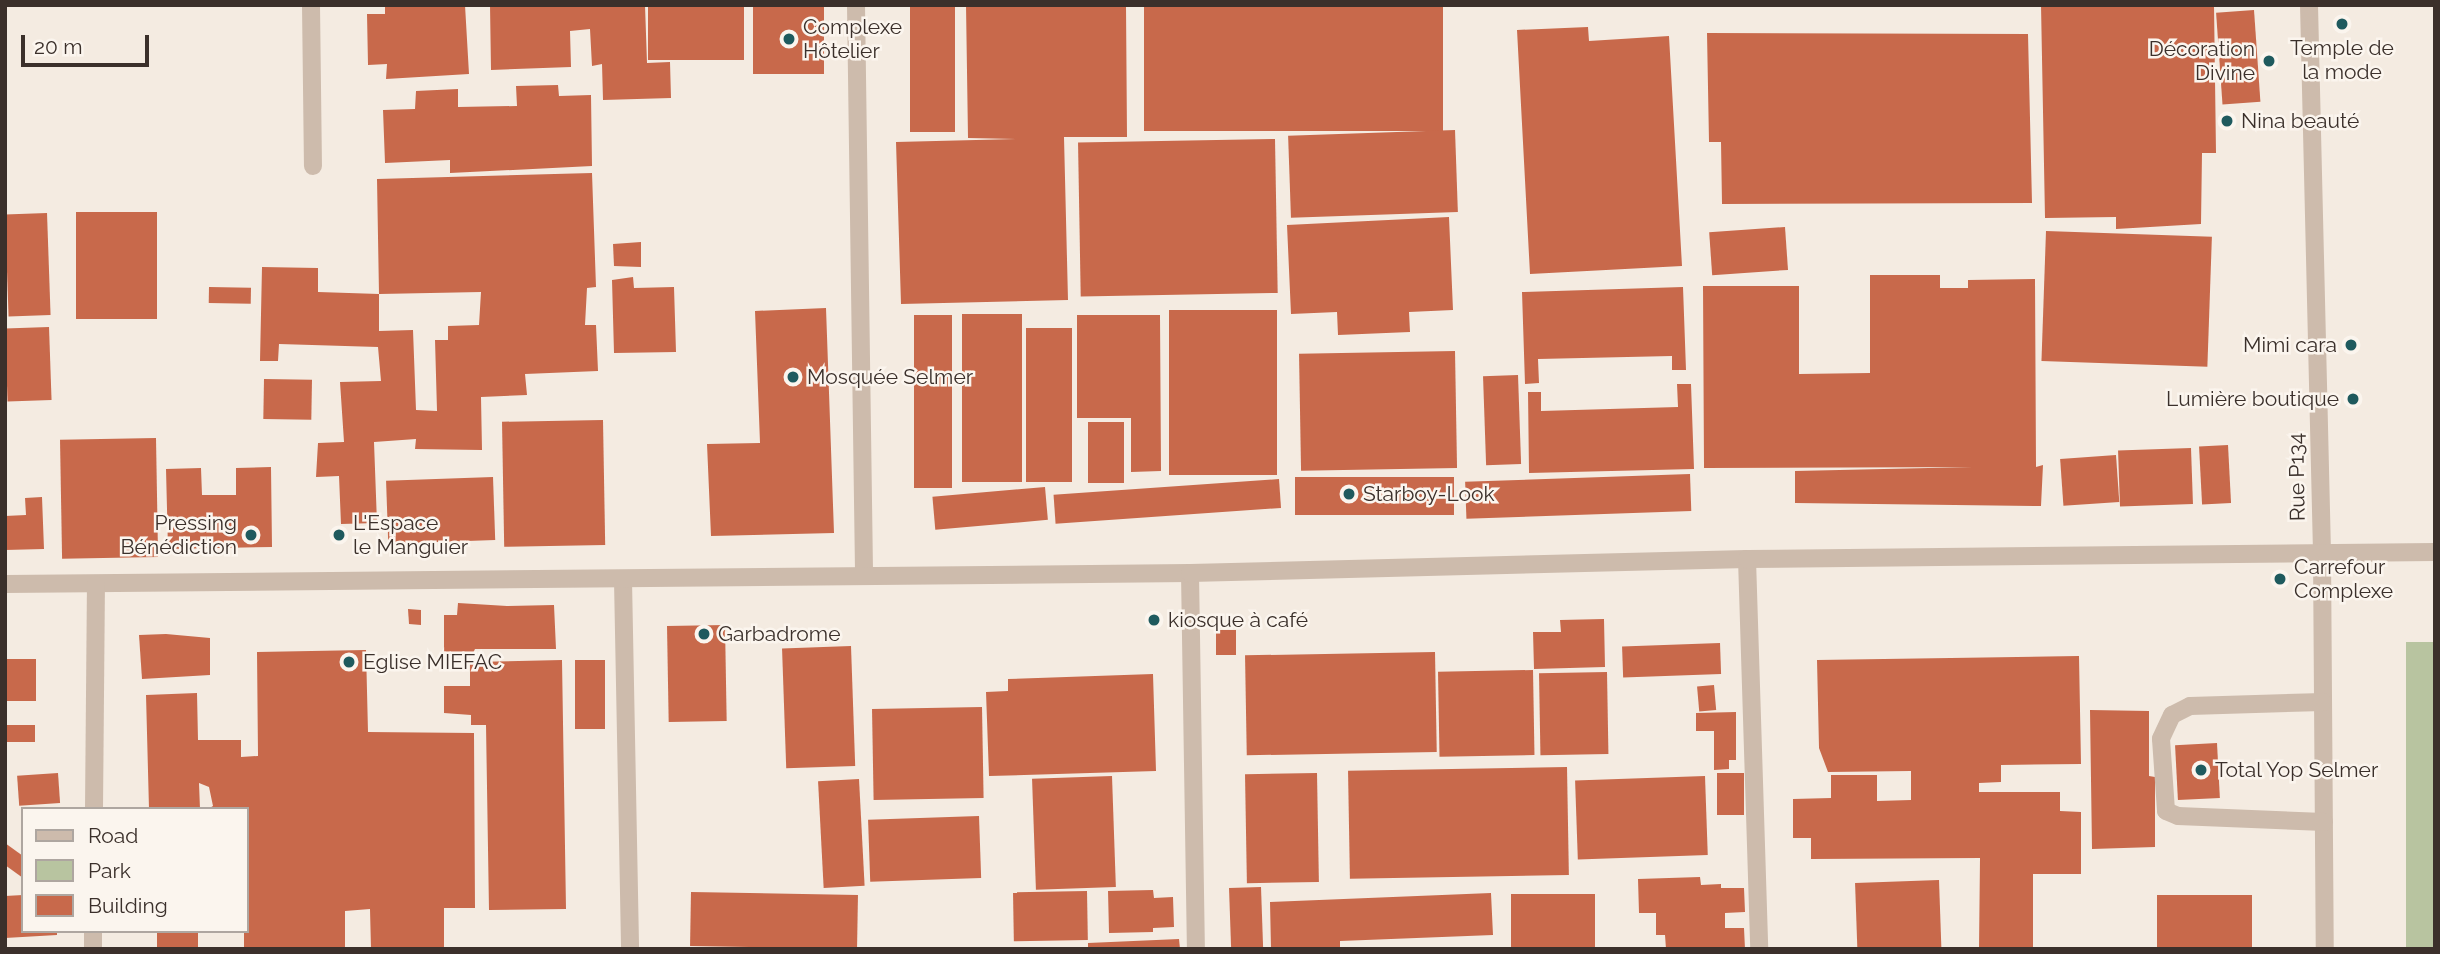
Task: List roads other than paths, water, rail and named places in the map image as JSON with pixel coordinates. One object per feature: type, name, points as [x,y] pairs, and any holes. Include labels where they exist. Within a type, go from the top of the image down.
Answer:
[{"type":"street","points":[[311,5],[313,166]]},
{"type":"street","points":[[856,5],[864,574]]},
{"type":"street","name":"Rue P134","points":[[2309,5],[2322,554],[2325,949]]},
{"type":"street","points":[[5,584],[1190,573],[1747,559],[2435,552]]},
{"type":"street","points":[[1747,559],[1759,949]]},
{"type":"street","points":[[1190,573],[1196,949]]},
{"type":"street","points":[[623,580],[630,949]]},
{"type":"street","points":[[94,807],[96,585]]},
{"type":"street","points":[[2323,702],[2190,706],[2172,715],[2161,739],[2166,811],[2178,816],[2324,822]]},
{"type":"place","name":"Temple de la mode","points":[[2342,24]]},
{"type":"place","name":"Complexe Hôtelier","points":[[789,39]]},
{"type":"place","name":"Décoration Divine","points":[[2269,61]]},
{"type":"place","name":"Nina beauté","points":[[2227,121]]},
{"type":"place","name":"Mimi cara","points":[[2351,345]]},
{"type":"place","name":"Mosquée Selmer","points":[[793,377]]},
{"type":"place","name":"Lumière boutique","points":[[2353,399]]},
{"type":"place","name":"Starboy-Look","points":[[1349,494]]},
{"type":"place","name":"Pressing Bénédiction","points":[[251,535]]},
{"type":"place","name":"L'Espace le Manguier","points":[[339,535]]},
{"type":"place","name":"Carrefour Complexe","points":[[2280,579]]},
{"type":"place","name":"kiosque à café","points":[[1154,620]]},
{"type":"place","name":"Garbadrome","points":[[704,634]]},
{"type":"place","name":"Eglise MIEFAC","points":[[349,662]]},
{"type":"place","name":"Total Yop Selmer","points":[[2201,770]]}]
